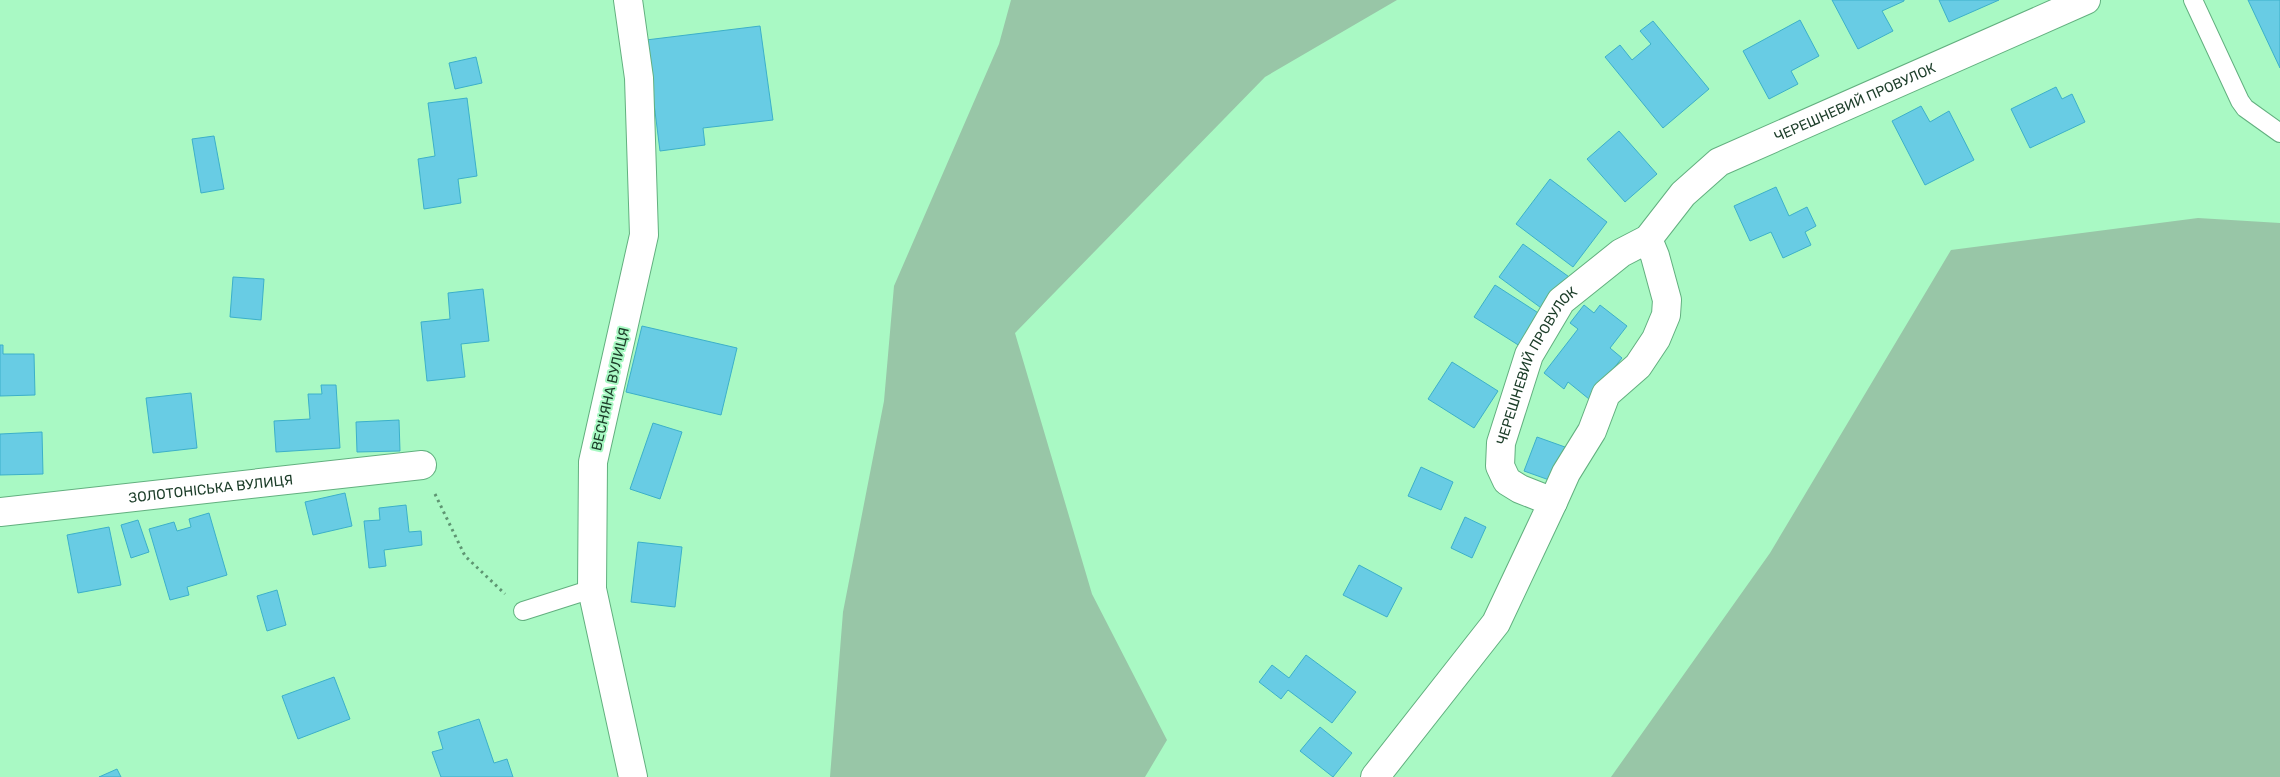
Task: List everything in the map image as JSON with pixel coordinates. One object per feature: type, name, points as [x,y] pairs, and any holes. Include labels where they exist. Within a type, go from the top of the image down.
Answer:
[{"type":"street","name":"ВЕСНЯНА ВУЛИЦЯ","points":[[628,0],[640,78],[644,235],[594,462],[592,589],[633,777]]},
{"type":"street","name":"ЧЕРЕШНЕВИЙ ПРОВУЛОК","points":[[1553,502],[1520,489],[1508,481],[1500,466],[1503,435],[1529,355],[1561,301],[1621,254],[1648,239],[1683,194],[1719,162],[2086,0]]},
{"type":"street","points":[[1375,777],[1496,623],[1566,472],[1592,431],[1606,394],[1638,366],[1656,339],[1666,315],[1667,300],[1648,239]]},
{"type":"street","name":"ЗОЛОТОНІСЬКА ВУЛИЦЯ","points":[[0,512],[422,465]]},
{"type":"lane","points":[[2193,0],[2245,108],[2280,133]]},
{"type":"lane","points":[[523,611],[592,589]]},
{"type":"path","points":[[422,465],[465,556],[523,611]]},
{"type":"green space","points":[[1011,0],[1397,0],[1265,77],[1015,333],[1092,594],[1167,740],[1145,777],[830,777],[843,612],[884,401],[894,286],[999,44]]},
{"type":"green space","points":[[2198,218],[2280,223],[2280,777],[1611,777],[1770,553],[1951,250]]},
{"type":"building","points":[[1832,0],[1904,1],[1882,11],[1893,31],[1858,49]]},
{"type":"building","points":[[1939,0],[1999,0],[1949,22]]},
{"type":"building","points":[[2248,0],[2280,0],[2280,68]]},
{"type":"building","points":[[1800,20],[1819,56],[1791,71],[1798,84],[1769,99],[1743,51]]},
{"type":"building","points":[[1653,21],[1709,89],[1663,128],[1605,57],[1620,45],[1632,60],[1651,44],[1640,31]]},
{"type":"building","points":[[760,26],[773,120],[703,128],[705,145],[660,151],[646,40]]},
{"type":"building","points":[[476,57],[482,83],[455,89],[449,63]]},
{"type":"building","points":[[2056,87],[2062,99],[2072,94],[2085,122],[2030,148],[2011,109]]},
{"type":"building","points":[[467,98],[477,176],[458,179],[461,203],[424,209],[418,159],[435,156],[428,103]]},
{"type":"building","points":[[1921,106],[1930,122],[1949,111],[1974,160],[1925,185],[1892,121]]},
{"type":"building","points":[[1619,131],[1657,174],[1625,202],[1587,159]]},
{"type":"building","points":[[214,136],[224,189],[201,193],[192,139]]},
{"type":"building","points":[[1550,179],[1607,222],[1573,267],[1516,224]]},
{"type":"building","points":[[1776,187],[1789,216],[1807,207],[1816,226],[1805,232],[1811,245],[1783,258],[1771,232],[1750,241],[1734,206]]},
{"type":"building","points":[[1523,244],[1572,279],[1548,313],[1499,277]]},
{"type":"building","points":[[233,277],[264,279],[261,320],[230,317]]},
{"type":"building","points":[[1495,285],[1543,316],[1523,348],[1474,317]]},
{"type":"building","points":[[483,289],[489,341],[461,344],[465,377],[427,381],[421,322],[450,319],[448,293]]},
{"type":"building","points":[[1584,305],[1594,313],[1600,305],[1627,326],[1610,348],[1622,358],[1589,399],[1568,382],[1564,389],[1544,373],[1578,329],[1570,323]]},
{"type":"building","points":[[642,326],[737,348],[721,415],[626,392]]},
{"type":"building","points":[[0,345],[3,345],[3,354],[34,354],[35,395],[0,396]]},
{"type":"building","points":[[1452,362],[1498,391],[1474,428],[1428,399]]},
{"type":"building","points":[[321,385],[336,385],[340,448],[276,452],[274,421],[310,419],[308,394],[322,394]]},
{"type":"building","points":[[191,393],[197,448],[153,453],[146,398]]},
{"type":"building","points":[[399,420],[400,451],[357,452],[356,422]]},
{"type":"building","points":[[653,423],[682,432],[660,499],[630,489]]},
{"type":"building","points":[[42,432],[43,474],[0,475],[0,434]]},
{"type":"building","points":[[1537,437],[1565,447],[1552,481],[1524,471]]},
{"type":"building","points":[[1421,467],[1453,482],[1441,510],[1408,496]]},
{"type":"building","points":[[345,493],[352,526],[313,535],[305,502]]},
{"type":"building","points":[[406,505],[409,532],[421,531],[422,545],[384,550],[386,566],[369,568],[364,521],[380,520],[379,508]]},
{"type":"building","points":[[209,513],[227,575],[187,587],[189,595],[170,600],[149,529],[174,522],[177,531],[191,527],[189,519]]},
{"type":"building","points":[[1465,517],[1486,527],[1472,558],[1451,548]]},
{"type":"building","points":[[138,520],[149,552],[131,558],[121,525]]},
{"type":"building","points":[[109,527],[121,585],[78,593],[67,535]]},
{"type":"building","points":[[638,542],[682,547],[675,607],[631,602]]},
{"type":"building","points":[[1359,565],[1402,588],[1387,617],[1343,595]]},
{"type":"building","points":[[277,590],[286,625],[267,631],[257,596]]},
{"type":"building","points":[[1306,655],[1356,692],[1332,723],[1288,690],[1281,699],[1259,682],[1272,665],[1289,678]]},
{"type":"building","points":[[334,677],[350,719],[298,739],[282,696]]},
{"type":"building","points":[[479,719],[494,763],[507,759],[513,777],[441,777],[432,752],[443,749],[438,732]]},
{"type":"building","points":[[1320,727],[1352,753],[1333,777],[1300,751]]},
{"type":"building","points":[[117,769],[121,777],[99,777]]}]
